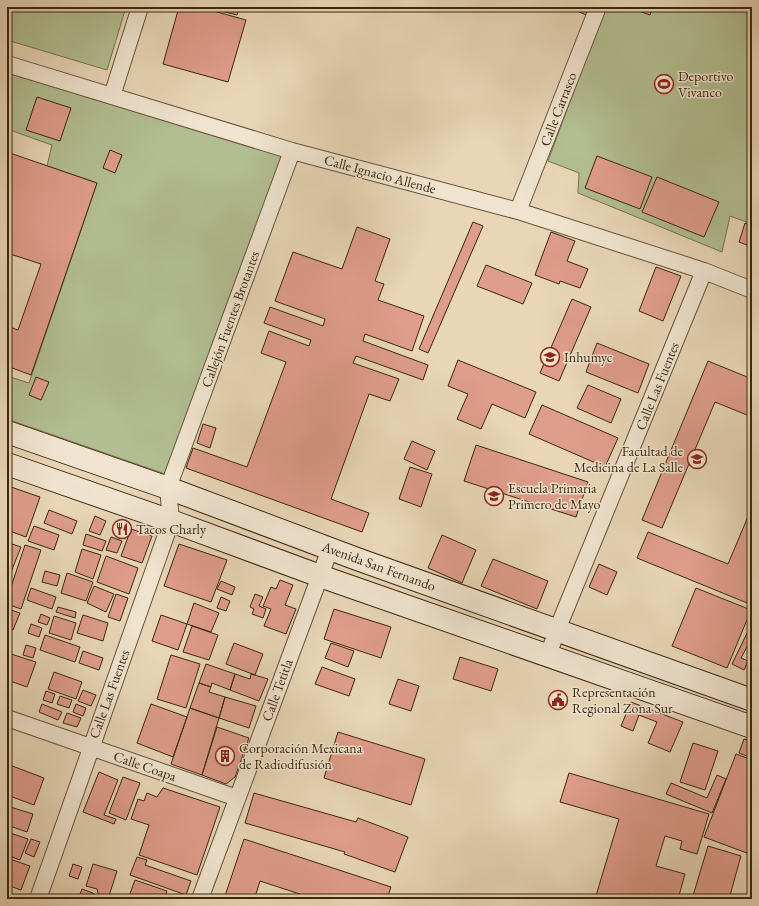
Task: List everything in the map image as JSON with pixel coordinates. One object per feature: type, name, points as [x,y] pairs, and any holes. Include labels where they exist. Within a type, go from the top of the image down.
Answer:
[{"type":"main road","name":"Avenida San Fernando","points":[[7,432],[168,488],[330,549],[752,700]]},
{"type":"main road","name":"Avenida San Fernando","points":[[7,464],[171,521],[320,576],[752,727]]},
{"type":"street","points":[[112,96],[140,7]]},
{"type":"street","name":"Calle Carrasco","points":[[518,211],[598,7]]},
{"type":"street","name":"Calle Ignacio Allende","points":[[7,64],[292,151],[518,211],[704,271],[752,290]]},
{"type":"street","name":"Callejón Fuentes Brotantes","points":[[168,488],[292,151]]},
{"type":"street","name":"Calle Las Fuentes","points":[[548,656],[557,630],[704,271]]},
{"type":"street","name":"Calle Las Fuentes","points":[[38,899],[90,747],[171,521],[168,488]]},
{"type":"street","name":"Calle Tetitla","points":[[200,899],[330,549]]},
{"type":"street","name":"Calle Coapa","points":[[7,718],[237,798]]},
{"type":"green space","points":[[7,7],[126,7],[107,70],[7,40]]},
{"type":"green space","name":"Deportivo Vivanco","points":[[605,7],[752,7],[752,224],[730,216],[722,252],[578,193],[579,173],[548,161]]},
{"type":"green space","points":[[7,73],[285,157],[165,474],[7,419],[7,376],[29,383],[97,183],[47,166],[52,145],[7,129]]},
{"type":"building","points":[[179,7],[199,7],[246,20],[228,82],[163,64]]},
{"type":"building","points":[[204,7],[240,7],[237,15]]},
{"type":"building","points":[[568,7],[589,7],[586,15]]},
{"type":"building","points":[[628,7],[653,7],[650,15]]},
{"type":"building","points":[[37,97],[71,108],[60,141],[26,130]]},
{"type":"building","points":[[110,150],[122,155],[115,173],[103,168]]},
{"type":"building","points":[[7,152],[97,183],[31,375],[7,366],[7,326],[18,330],[41,264],[7,253]]},
{"type":"building","points":[[597,156],[652,177],[640,209],[585,188]]},
{"type":"building","points":[[657,177],[719,202],[704,237],[642,212]]},
{"type":"building","points":[[473,222],[483,226],[428,353],[419,349]]},
{"type":"building","points":[[745,223],[752,226],[752,247],[739,242]]},
{"type":"building","points":[[357,227],[390,239],[375,281],[384,284],[378,300],[424,316],[412,351],[365,334],[363,341],[428,365],[423,380],[356,356],[353,363],[399,379],[390,401],[369,394],[331,499],[369,513],[362,532],[186,468],[193,448],[247,467],[286,362],[261,353],[269,331],[309,346],[311,340],[264,323],[270,307],[323,326],[325,319],[275,301],[293,252],[342,269]]},
{"type":"building","points":[[551,232],[575,241],[567,261],[588,269],[580,288],[560,281],[559,284],[535,275]]},
{"type":"building","points":[[486,265],[532,283],[523,304],[477,286]]},
{"type":"building","points":[[656,267],[681,276],[663,321],[639,311]]},
{"type":"building","points":[[572,299],[591,307],[559,381],[540,373]]},
{"type":"building","points":[[597,343],[649,364],[638,393],[586,372]]},
{"type":"building","points":[[458,360],[536,392],[525,418],[492,404],[481,429],[457,419],[468,394],[448,386]]},
{"type":"building","points":[[708,361],[752,379],[752,417],[715,402],[662,528],[642,520]]},
{"type":"building","points":[[36,377],[49,382],[41,400],[29,395]]},
{"type":"building","points":[[588,385],[621,399],[611,423],[577,408]]},
{"type":"building","points":[[542,405],[618,438],[605,467],[529,434]]},
{"type":"building","points":[[203,424],[216,428],[210,448],[197,443]]},
{"type":"building","points":[[412,441],[435,451],[427,470],[404,459]]},
{"type":"building","points":[[476,445],[588,482],[576,517],[464,481]]},
{"type":"building","points":[[410,467],[432,474],[421,507],[399,499]]},
{"type":"building","points":[[11,487],[40,497],[26,537],[7,530],[7,498]]},
{"type":"building","points":[[752,507],[752,605],[637,558],[648,532],[728,564]]},
{"type":"building","points":[[49,510],[77,521],[72,534],[44,523]]},
{"type":"building","points":[[95,516],[106,521],[100,535],[89,531]]},
{"type":"building","points":[[118,523],[129,526],[125,538],[114,534]]},
{"type":"building","points":[[34,526],[59,535],[54,550],[28,541]]},
{"type":"building","points":[[131,529],[152,536],[142,563],[121,556]]},
{"type":"building","points":[[86,534],[106,541],[102,551],[83,545]]},
{"type":"building","points":[[442,535],[476,550],[462,583],[428,568]]},
{"type":"building","points":[[111,537],[122,541],[117,553],[106,550]]},
{"type":"building","points":[[12,544],[21,547],[11,572],[7,570],[7,557]]},
{"type":"building","points":[[179,544],[227,560],[211,602],[164,586]]},
{"type":"building","points":[[25,545],[41,550],[21,609],[7,604],[7,599]]},
{"type":"building","points":[[82,549],[101,555],[93,579],[75,572]]},
{"type":"building","points":[[106,556],[138,568],[129,594],[97,582]]},
{"type":"building","points":[[493,559],[548,581],[537,609],[481,586]]},
{"type":"building","points":[[599,564],[617,572],[607,595],[589,587]]},
{"type":"building","points":[[45,571],[60,575],[57,586],[42,582]]},
{"type":"building","points":[[67,573],[93,582],[86,601],[61,593]]},
{"type":"building","points":[[280,580],[293,585],[285,605],[296,609],[286,634],[264,626],[271,609],[263,606],[271,587],[276,589]]},
{"type":"building","points":[[221,581],[235,587],[232,595],[217,589]]},
{"type":"building","points":[[94,586],[114,594],[106,612],[87,603]]},
{"type":"building","points":[[31,588],[56,597],[52,609],[27,600]]},
{"type":"building","points":[[696,588],[751,610],[727,668],[672,646]]},
{"type":"building","points":[[116,594],[128,598],[120,621],[108,617]]},
{"type":"building","points":[[255,594],[263,597],[259,606],[266,609],[263,618],[252,614],[254,609],[250,607]]},
{"type":"building","points":[[221,597],[230,601],[226,611],[217,608]]},
{"type":"building","points":[[194,603],[219,613],[211,632],[187,624]]},
{"type":"building","points":[[58,607],[76,612],[75,618],[56,612]]},
{"type":"building","points":[[8,609],[20,613],[13,630],[7,628]]},
{"type":"building","points":[[334,609],[391,627],[381,658],[324,639]]},
{"type":"building","points":[[41,614],[50,618],[47,625],[38,622]]},
{"type":"building","points":[[83,615],[108,623],[103,641],[77,633]]},
{"type":"building","points":[[161,615],[187,624],[178,650],[152,641]]},
{"type":"building","points":[[54,616],[76,623],[71,640],[49,633]]},
{"type":"building","points":[[752,623],[752,646],[748,645],[741,658],[748,661],[744,670],[732,664]]},
{"type":"building","points":[[31,624],[42,628],[39,637],[28,633]]},
{"type":"building","points":[[192,626],[218,635],[209,660],[183,652]]},
{"type":"building","points":[[45,635],[80,647],[75,662],[40,650]]},
{"type":"building","points":[[234,643],[263,654],[255,675],[226,664]]},
{"type":"building","points":[[331,643],[354,651],[348,667],[325,658]]},
{"type":"building","points":[[26,645],[36,648],[33,658],[23,655]]},
{"type":"building","points":[[83,651],[103,658],[99,670],[79,663]]},
{"type":"building","points":[[11,654],[36,662],[27,687],[7,680],[7,666]]},
{"type":"building","points":[[171,655],[200,664],[186,708],[157,699]]},
{"type":"building","points":[[460,657],[498,669],[491,691],[453,679]]},
{"type":"building","points":[[206,664],[235,674],[230,690],[212,683],[211,687],[199,683]]},
{"type":"building","points":[[322,667],[355,679],[349,696],[315,684]]},
{"type":"building","points":[[54,672],[82,682],[76,699],[48,689]]},
{"type":"building","points":[[235,674],[250,679],[251,674],[268,679],[259,701],[230,690]]},
{"type":"building","points":[[398,679],[419,686],[411,711],[389,704]]},
{"type":"building","points":[[199,683],[211,687],[209,692],[225,697],[219,718],[190,708]]},
{"type":"building","points":[[83,690],[96,695],[91,706],[78,701]]},
{"type":"building","points":[[46,691],[55,694],[52,703],[43,700]]},
{"type":"building","points":[[60,696],[72,700],[69,708],[57,704]]},
{"type":"building","points":[[225,697],[256,706],[249,728],[219,718]]},
{"type":"building","points":[[631,702],[683,722],[670,752],[648,743],[657,722],[639,715],[633,731],[621,726]]},
{"type":"building","points":[[42,704],[62,712],[58,720],[39,712]]},
{"type":"building","points":[[76,704],[86,708],[83,716],[73,712]]},
{"type":"building","points":[[151,704],[187,717],[173,757],[137,743]]},
{"type":"building","points":[[190,708],[219,718],[202,775],[171,764]]},
{"type":"building","points":[[67,713],[81,718],[77,727],[63,723]]},
{"type":"building","name":"Corporación Mexicana de Radiodifusión","points":[[217,727],[249,738],[235,777],[226,784],[202,775]]},
{"type":"building","points":[[338,732],[425,759],[411,805],[324,778]]},
{"type":"building","points":[[744,739],[752,741],[752,758],[739,753]]},
{"type":"building","points":[[693,743],[718,751],[705,790],[680,782]]},
{"type":"building","points":[[736,754],[752,760],[752,855],[704,837]]},
{"type":"building","points":[[7,764],[44,778],[34,805],[7,795]]},
{"type":"building","points":[[99,772],[118,780],[104,815],[116,819],[114,824],[83,812]]},
{"type":"building","points":[[569,773],[709,814],[697,854],[680,849],[682,841],[665,836],[656,866],[685,874],[678,899],[665,899],[648,894],[646,899],[595,899],[619,819],[560,802]]},
{"type":"building","points":[[717,775],[726,779],[712,813],[666,794],[671,783],[707,798]]},
{"type":"building","points":[[123,777],[140,783],[126,820],[109,813]]},
{"type":"building","points":[[163,788],[220,807],[197,875],[139,855],[149,825],[131,819],[138,799],[144,801],[147,793],[157,797]]},
{"type":"building","points":[[254,793],[356,822],[358,818],[408,837],[395,872],[344,854],[345,852],[245,823]]},
{"type":"building","points":[[7,806],[33,814],[27,832],[7,825]]},
{"type":"building","points":[[7,832],[28,839],[20,860],[7,855]]},
{"type":"building","points":[[31,839],[40,842],[34,857],[25,853]]},
{"type":"building","points":[[244,839],[391,887],[387,899],[315,899],[260,881],[255,897],[259,899],[224,899]]},
{"type":"building","points":[[708,846],[741,856],[729,899],[692,899]]},
{"type":"building","points":[[137,857],[147,860],[145,865],[191,881],[186,895],[130,875]]},
{"type":"building","points":[[7,858],[30,866],[21,890],[7,885]]},
{"type":"building","points":[[73,864],[82,867],[78,879],[69,876]]},
{"type":"building","points":[[93,864],[117,871],[108,899],[99,897],[97,889],[86,886]]},
{"type":"building","points":[[135,880],[167,891],[164,899],[128,899]]},
{"type":"building","points":[[82,889],[93,893],[98,899],[78,899]]},
{"type":"place","name":"Deportivo Vivanco","points":[[664,84]]},
{"type":"place","name":"Inhumyc","points":[[550,357]]},
{"type":"place","name":"Facultad de Medicina de La Salle","points":[[697,459]]},
{"type":"place","name":"Escuela Primaria Primero de Mayo","points":[[494,496]]},
{"type":"place","name":"Tacos Charly","points":[[122,529]]},
{"type":"place","name":"Representación Regional Zona Sur","points":[[558,700]]},
{"type":"place","name":"Corporación Mexicana de Radiodifusión","points":[[225,756]]}]
